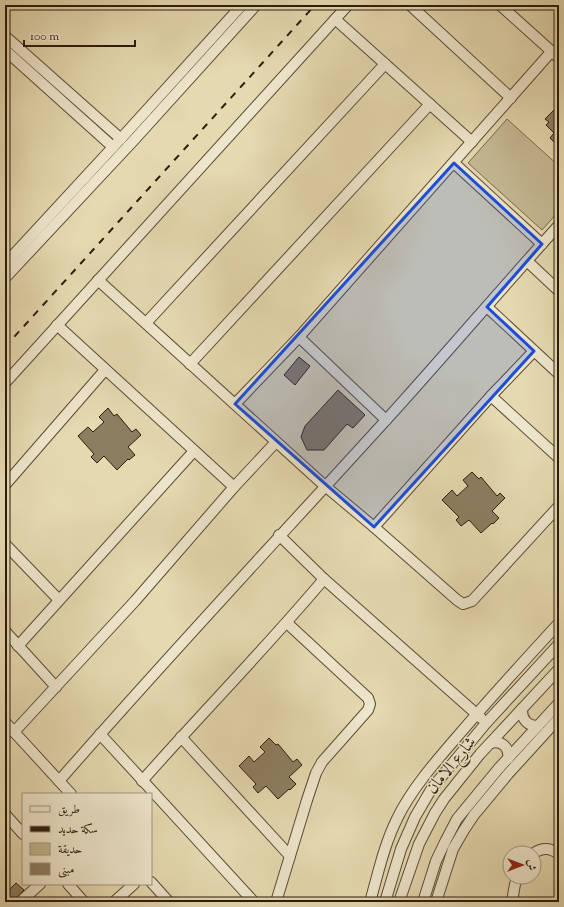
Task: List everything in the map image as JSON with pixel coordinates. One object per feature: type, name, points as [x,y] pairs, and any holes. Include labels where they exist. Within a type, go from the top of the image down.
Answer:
[{"type":"street","points":[[5,264],[242,5]]},
{"type":"street","points":[[5,278],[134,140],[256,5]]},
{"type":"street","points":[[5,383],[348,5]]},
{"type":"street","points":[[410,5],[511,98]]},
{"type":"street","points":[[235,404],[299,337],[511,98],[555,55],[500,5]]},
{"type":"street","points":[[335,19],[472,142]]},
{"type":"street","points":[[5,36],[123,136],[134,140]]},
{"type":"street","points":[[5,50],[113,147]]},
{"type":"street","points":[[146,323],[385,64]]},
{"type":"street","points":[[190,364],[430,104]]},
{"type":"street","points":[[454,163],[542,244]]},
{"type":"street","points":[[59,781],[279,535],[386,420],[559,226]]},
{"type":"street","points":[[527,261],[559,291]]},
{"type":"street","points":[[98,280],[325,486],[463,604],[472,601],[559,506]]},
{"type":"street","points":[[487,307],[559,374]]},
{"type":"street","points":[[57,326],[234,487]]},
{"type":"street","points":[[299,337],[386,420]]},
{"type":"street","points":[[374,527],[491,396],[534,351]]},
{"type":"street","points":[[5,485],[105,370]]},
{"type":"street","points":[[491,396],[559,458]]},
{"type":"street","points":[[14,732],[135,601],[234,487],[276,442]]},
{"type":"street","points":[[18,646],[194,451]]},
{"type":"street","points":[[279,535],[324,579],[476,714],[487,722]]},
{"type":"street","points":[[5,544],[59,600]]},
{"type":"street","points":[[142,781],[287,623],[324,579]]},
{"type":"street","points":[[276,902],[306,800],[316,774],[322,762],[368,710],[370,704],[368,698],[287,623]]},
{"type":"street","points":[[370,902],[391,832],[397,818],[407,802],[438,758],[559,623]]},
{"type":"street","points":[[5,631],[56,687]]},
{"type":"street","points":[[385,902],[401,848],[423,802],[432,788],[487,722],[559,644]]},
{"type":"street","name":"شارع الامان","points":[[399,902],[413,859],[424,833],[444,799],[491,743],[559,668]]},
{"type":"street","points":[[423,902],[438,856],[454,824],[464,810],[508,759],[559,703]]},
{"type":"street","points":[[522,710],[522,716],[526,721],[532,725],[538,726]]},
{"type":"street","points":[[436,902],[453,849],[474,814],[559,718]]},
{"type":"street","points":[[5,722],[70,793]]},
{"type":"street","points":[[100,734],[254,902]]},
{"type":"street","points":[[181,737],[290,856]]},
{"type":"street","points":[[491,743],[499,743],[504,746],[508,752],[508,759]]},
{"type":"street","points":[[5,814],[22,833]]},
{"type":"street","points":[[542,849],[550,849],[559,854]]},
{"type":"street","points":[[152,883],[170,902]]},
{"type":"street","points":[[429,884],[440,888]]},
{"type":"street","points":[[20,902],[39,885]]},
{"type":"street","points":[[69,885],[84,902]]},
{"type":"street","points":[[114,902],[133,885]]},
{"type":"street","points":[[512,902],[516,885]]},
{"type":"highlighted area","points":[[454,163],[542,244],[487,307],[534,351],[374,527],[235,404]]},
{"type":"green space","points":[[507,119],[559,166],[559,211],[542,230],[468,163]]},
{"type":"building","points":[[559,105],[559,147],[550,138],[554,133],[546,125],[549,122],[545,119]]},
{"type":"building","points":[[299,357],[310,366],[295,385],[284,375]]},
{"type":"building","points":[[338,390],[365,415],[353,428],[347,424],[324,450],[307,450],[301,437],[305,426]]},
{"type":"building","points":[[108,408],[114,416],[117,414],[132,432],[136,429],[141,435],[128,447],[135,455],[129,460],[128,459],[117,470],[104,456],[97,463],[91,457],[94,454],[78,436],[88,427],[93,432],[104,422],[99,417]]},
{"type":"building","points":[[472,472],[479,479],[481,477],[497,496],[500,493],[505,498],[492,511],[499,518],[481,533],[469,520],[461,526],[456,520],[459,517],[442,500],[452,490],[457,496],[468,486],[463,480]]},
{"type":"building","points":[[269,738],[276,745],[278,744],[293,762],[297,759],[302,765],[289,777],[296,784],[278,799],[266,786],[258,793],[253,787],[256,784],[239,766],[249,756],[254,762],[265,752],[260,747]]},
{"type":"building","points":[[16,883],[24,890],[12,902],[5,902],[5,894]]},
{"type":"railway","points":[[5,347],[315,5]]}]
